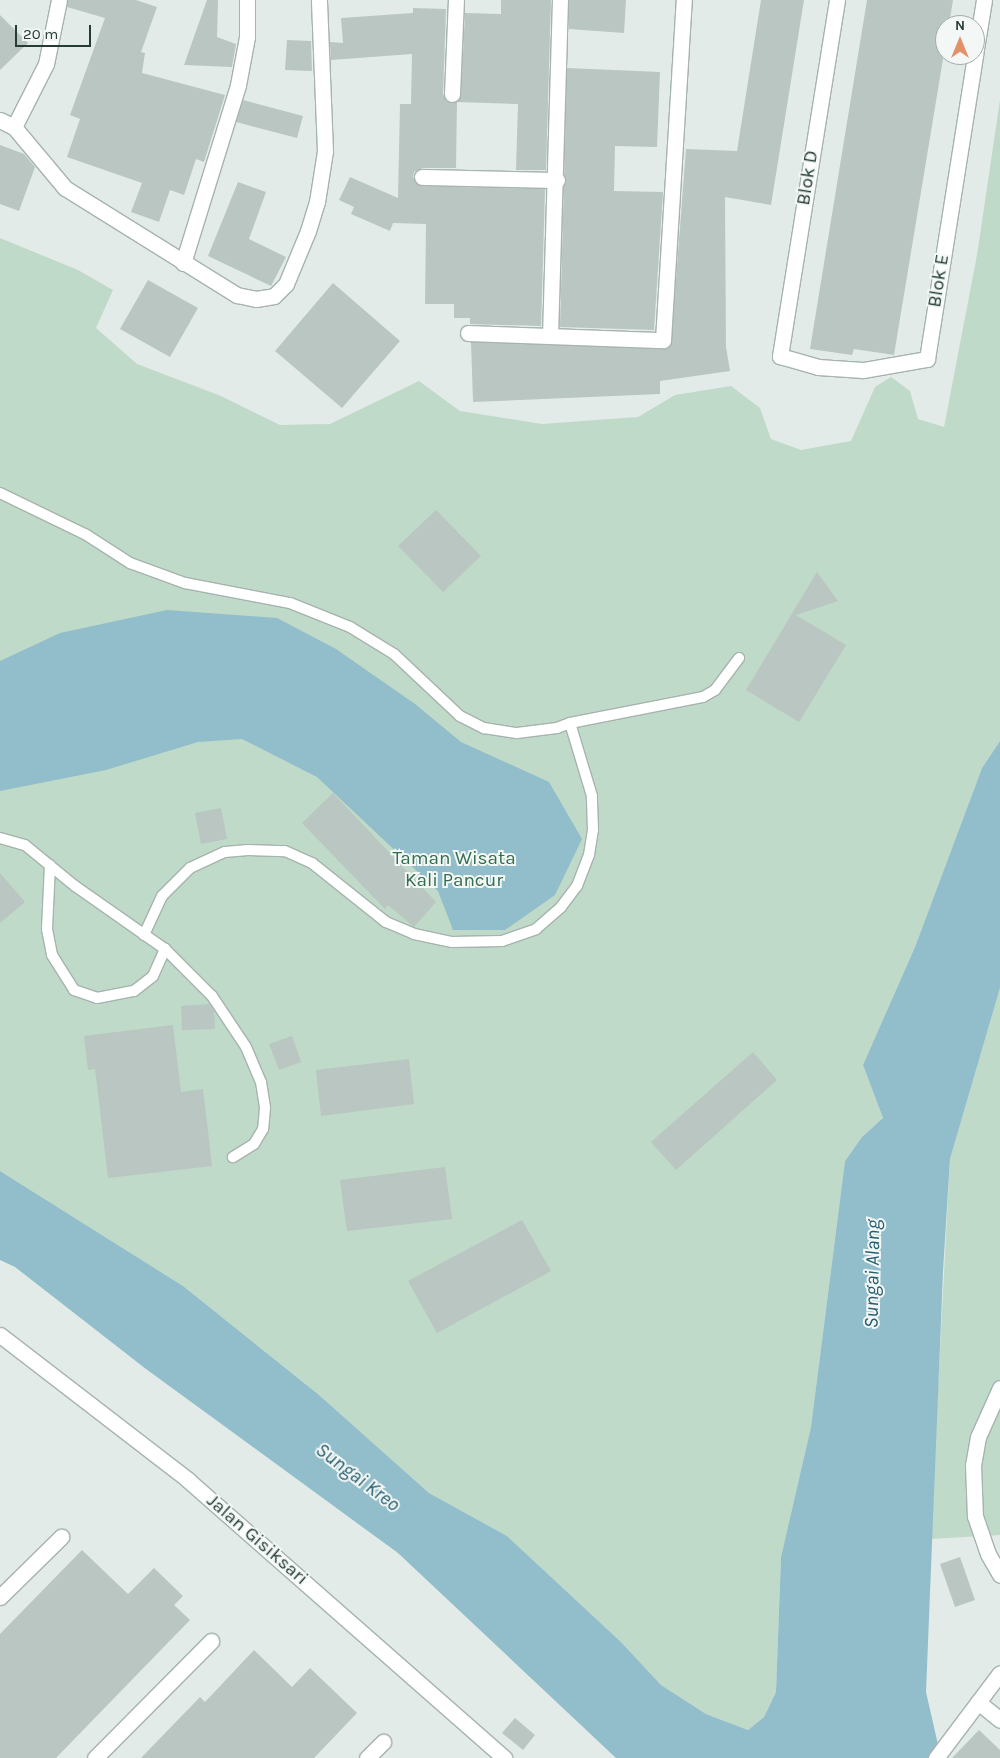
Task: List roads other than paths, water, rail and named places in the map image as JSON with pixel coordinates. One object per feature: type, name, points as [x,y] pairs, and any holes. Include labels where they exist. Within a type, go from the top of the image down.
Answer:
[{"type":"street","points":[[59,0],[46,64],[7,123],[65,188],[237,295],[256,299],[274,296],[286,284],[317,202],[325,151],[319,0]]},
{"type":"street","points":[[183,263],[238,85],[247,37],[247,0]]},
{"type":"street","points":[[452,94],[456,0]]},
{"type":"street","points":[[550,336],[557,180],[554,124],[560,0]]},
{"type":"street","points":[[468,333],[663,340],[684,0]]},
{"type":"street","name":"Blok D","points":[[780,356],[836,0]]},
{"type":"street","name":"Blok E","points":[[982,15],[984,0]]},
{"type":"street","name":"Blok E","points":[[780,356],[818,367],[863,370],[927,359],[973,65]]},
{"type":"street","points":[[422,177],[557,180]]},
{"type":"street","name":"Jalan Gisiksari","points":[[0,1335],[188,1480],[504,1758]]},
{"type":"street","points":[[1000,1388],[978,1437],[973,1490],[975,1516],[988,1554],[1000,1575]]},
{"type":"street","points":[[0,1597],[61,1537]]},
{"type":"street","points":[[95,1758],[211,1641]]},
{"type":"street","points":[[936,1758],[1000,1673]]},
{"type":"street","points":[[978,1702],[1000,1720]]},
{"type":"street","points":[[367,1758],[383,1742]]},
{"type":"lane","points":[[0,493],[85,534],[130,563],[185,582],[290,603],[350,627],[394,654],[460,716],[484,728],[517,733],[558,728],[570,723],[664,707],[703,697],[715,690],[739,658]]},
{"type":"lane","points":[[144,935],[162,896],[190,868],[225,852],[248,850],[285,851],[312,863],[386,922],[414,934],[452,942],[502,941],[536,929],[561,907],[577,886],[589,855],[593,830],[592,796],[570,723]]},
{"type":"lane","points":[[0,838],[25,845],[164,950],[212,996],[246,1047],[261,1082],[265,1108],[263,1129],[254,1144],[233,1157]]},
{"type":"lane","points":[[50,865],[48,937],[59,970],[74,990],[97,998],[134,991],[153,976],[164,950]]},
{"type":"water","points":[[167,610],[277,618],[336,649],[415,704],[461,742],[549,782],[582,839],[555,895],[505,930],[453,930],[438,891],[317,777],[242,739],[198,742],[106,770],[0,791],[0,661],[60,633]]},
{"type":"water","points":[[1000,741],[1000,988],[950,1159],[943,1271],[926,1692],[941,1758],[616,1758],[398,1553],[146,1369],[15,1267],[0,1260],[0,1171],[183,1286],[319,1395],[429,1493],[507,1536],[621,1642],[661,1685],[706,1714],[748,1730],[764,1717],[776,1692],[781,1557],[811,1427],[845,1161],[862,1137],[883,1118],[863,1065],[915,947],[982,768]]},
{"type":"park label","name":"Taman Wisata Kali Pancur","points":[[454,870]]},
{"type":"water label","name":"Sungai Alang","points":[[872,1274]]},
{"type":"water label","name":"Sungai Kreo","points":[[358,1477]]}]
